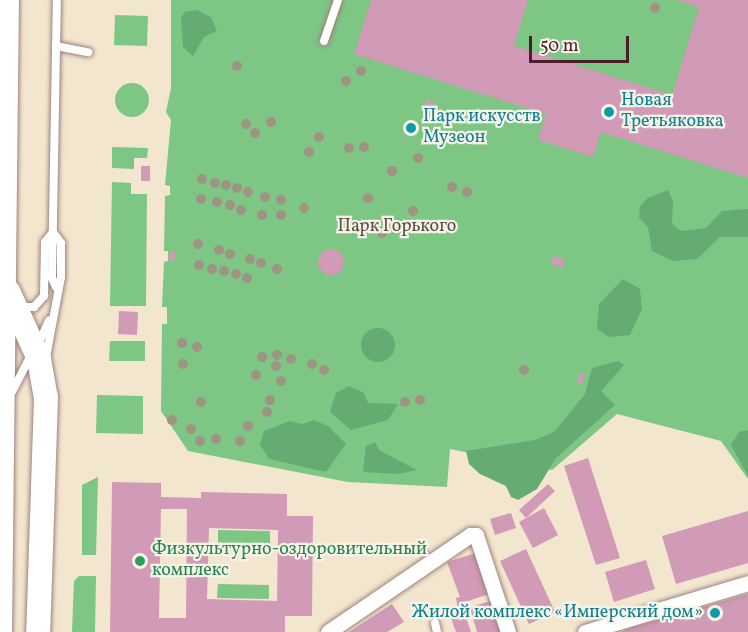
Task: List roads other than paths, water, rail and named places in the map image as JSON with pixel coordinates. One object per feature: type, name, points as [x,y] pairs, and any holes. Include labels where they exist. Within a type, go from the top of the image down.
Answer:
[{"type":"main road","points":[[0,632],[8,293],[8,0]]},
{"type":"main road","points":[[8,293],[35,349],[43,374],[44,504],[38,632]]},
{"type":"street","points":[[328,632],[470,535],[476,535],[508,632]]},
{"type":"street","points":[[585,632],[748,583]]},
{"type":"lane","points":[[43,374],[56,303],[56,287],[52,278],[57,0]]},
{"type":"lane","points":[[324,41],[338,0]]},
{"type":"lane","points":[[56,46],[88,52]]},
{"type":"lane","points":[[8,293],[21,308],[34,307],[45,296],[45,243],[53,232]]},
{"type":"lane","points":[[53,232],[61,243],[61,277],[56,287]]},
{"type":"lane","points":[[46,285],[52,278]]},
{"type":"lane","points":[[3,431],[12,390],[35,349],[56,303]]},
{"type":"lane","points":[[435,623],[437,632]]},
{"type":"place","name":"Новая Третьяковка","points":[[609,112]]},
{"type":"place","name":"Парк искусств Музеон","points":[[411,128]]},
{"type":"place","name":"Физкультурно-оздоровительный комплекс","points":[[140,561]]},
{"type":"place","name":"Жилой комплекс «Имперский дом»","points":[[715,613]]},
{"type":"park label","name":"Парк Горького","points":[[397,227]]}]
